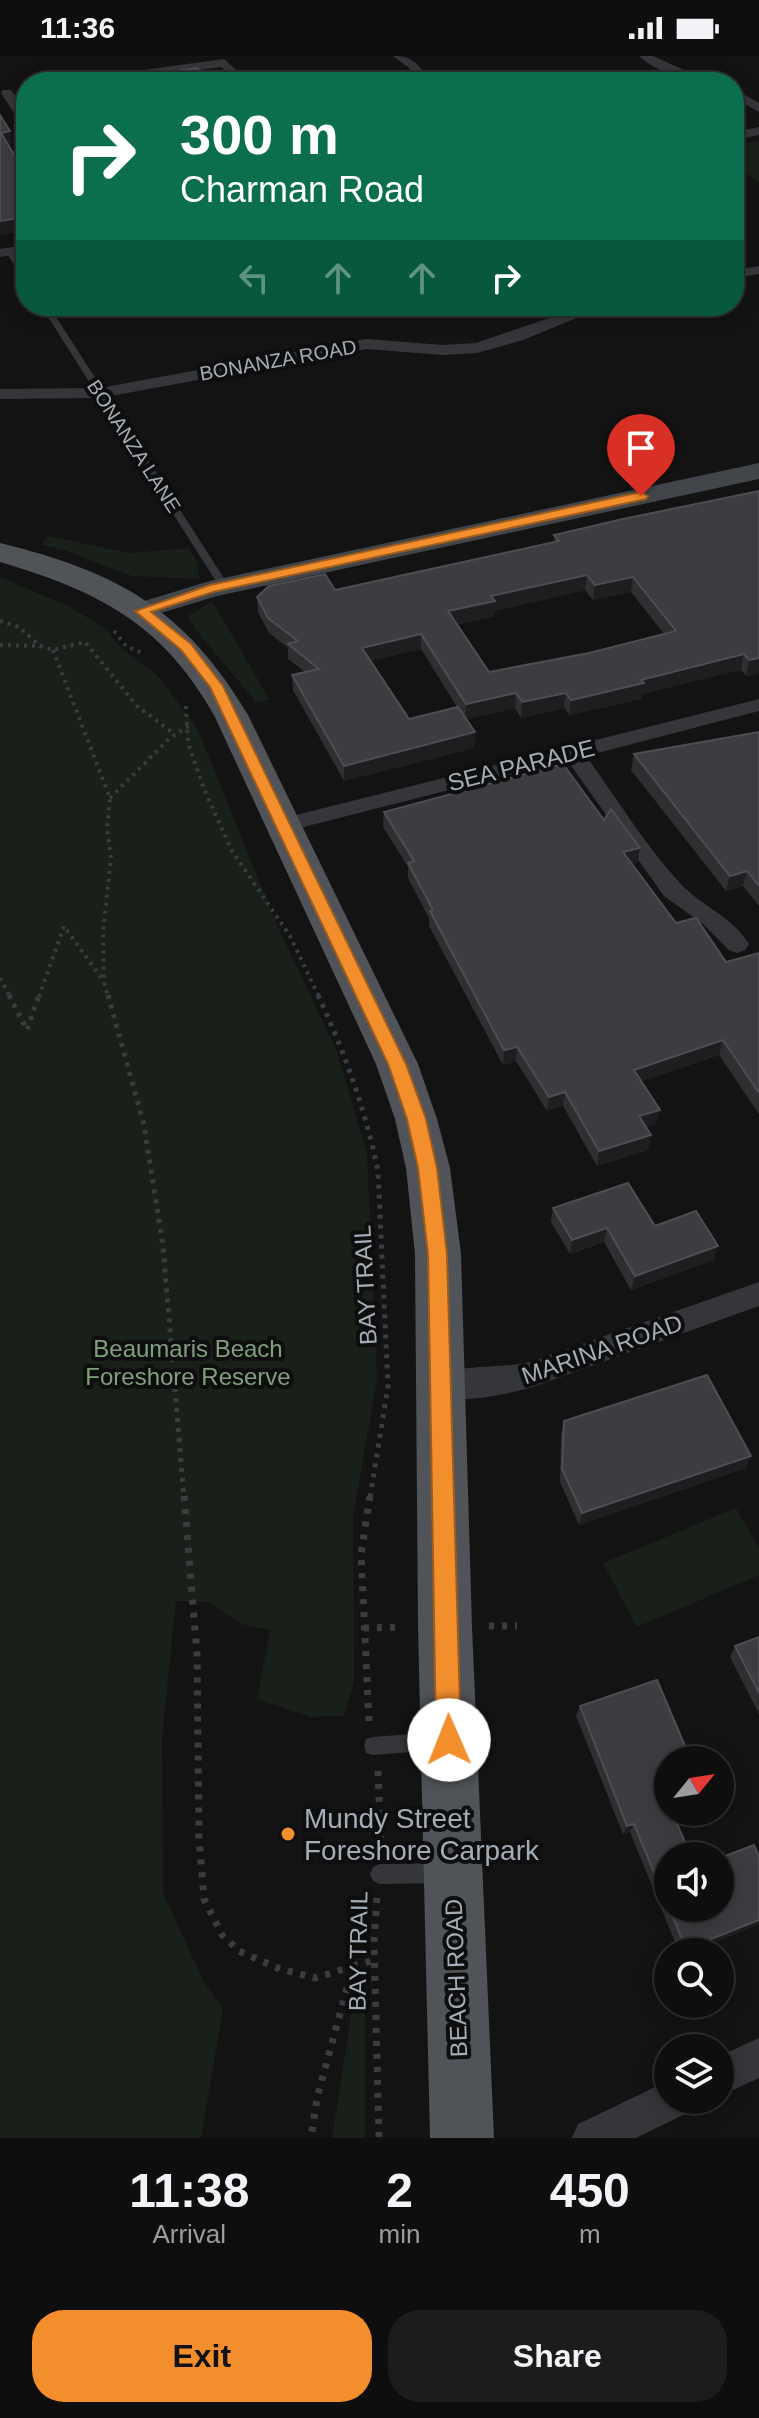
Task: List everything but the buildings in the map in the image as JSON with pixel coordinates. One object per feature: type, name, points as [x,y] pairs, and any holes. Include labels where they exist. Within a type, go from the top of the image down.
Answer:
[{"type":"main road","points":[[141,611],[184,595],[759,471]]},
{"type":"main road","name":"BEACH ROAD","points":[[0,552],[86,580],[141,611],[186,647],[216,686],[382,1032],[416,1119],[428,1168],[438,1254],[462,2138]]},
{"type":"street","points":[[399,56],[418,72]]},
{"type":"street","points":[[645,56],[676,72]]},
{"type":"street","points":[[158,72],[224,63],[233,72]]},
{"type":"street","name":"BONANZA ROAD","points":[[0,394],[100,393],[330,348],[366,344],[443,350],[477,348],[572,316]]},
{"type":"street","name":"SEA PARADE","points":[[284,825],[759,705]]},
{"type":"street","points":[[572,752],[672,890],[711,918],[737,944]]},
{"type":"street","name":"MARINA ROAD","points":[[441,1385],[504,1381],[530,1375],[759,1294]]},
{"type":"street","points":[[734,2070],[759,2058]]},
{"type":"street","points":[[592,2138],[654,2108]]},
{"type":"lane","name":"BONANZA LANE","points":[[51,316],[224,586]]},
{"type":"lane","points":[[373,1746],[449,1740]]},
{"type":"lane","points":[[380,1874],[453,1873]]},
{"type":"path","points":[[0,621],[19,627],[40,646]]},
{"type":"path","points":[[109,625],[127,647],[150,658]]},
{"type":"path","points":[[0,645],[40,646],[53,650],[85,642],[137,706],[173,733]]},
{"type":"path","points":[[53,650],[110,798],[107,829],[111,858],[103,932],[104,982],[144,1125],[163,1246],[197,1654],[199,1837],[204,1899],[222,1935],[239,1951],[280,1969],[316,1978],[375,1960]]},
{"type":"path","name":"BAY TRAIL","points":[[184,701],[192,759],[229,846],[279,917],[335,1031],[374,1148],[381,1200],[389,1363],[383,1429],[361,1554],[365,1682],[378,1773],[380,1874],[375,1960],[379,2138]]},
{"type":"path","points":[[110,798],[141,773],[173,733],[188,725]]},
{"type":"path","points":[[0,978],[27,1030],[64,926],[104,982]]},
{"type":"path","points":[[311,2138],[317,2098],[353,1966]]},
{"type":"green space","points":[[759,141],[759,183],[744,172],[744,143]]},
{"type":"green space","points":[[48,536],[129,553],[188,548],[198,563],[199,579],[132,576],[64,550],[41,545]]},
{"type":"green space","name":"Beaumaris Beach Foreshore Reserve","points":[[0,577],[70,607],[106,629],[122,649],[157,675],[197,728],[278,927],[337,1051],[367,1153],[377,1380],[353,1517],[354,1682],[344,1716],[311,1717],[257,1699],[270,1630],[241,1624],[209,1602],[176,1601],[162,1740],[163,1893],[204,1982],[223,2009],[201,2138],[0,2138]]},
{"type":"green space","points":[[212,601],[270,700],[256,702],[196,630],[188,616]]},
{"type":"green space","points":[[736,1508],[759,1547],[759,1575],[637,1627],[603,1563]]},
{"type":"green space","points":[[365,2005],[365,2138],[332,2138],[352,2010]]},
{"type":"place","name":"Mundy Street Foreshore Carpark","points":[[288,1834]]},
{"type":"route","points":[[449,1740],[438,1254],[428,1168],[416,1119],[397,1064],[367,998],[216,686],[186,647],[141,611],[170,599],[210,589],[641,496]]}]
